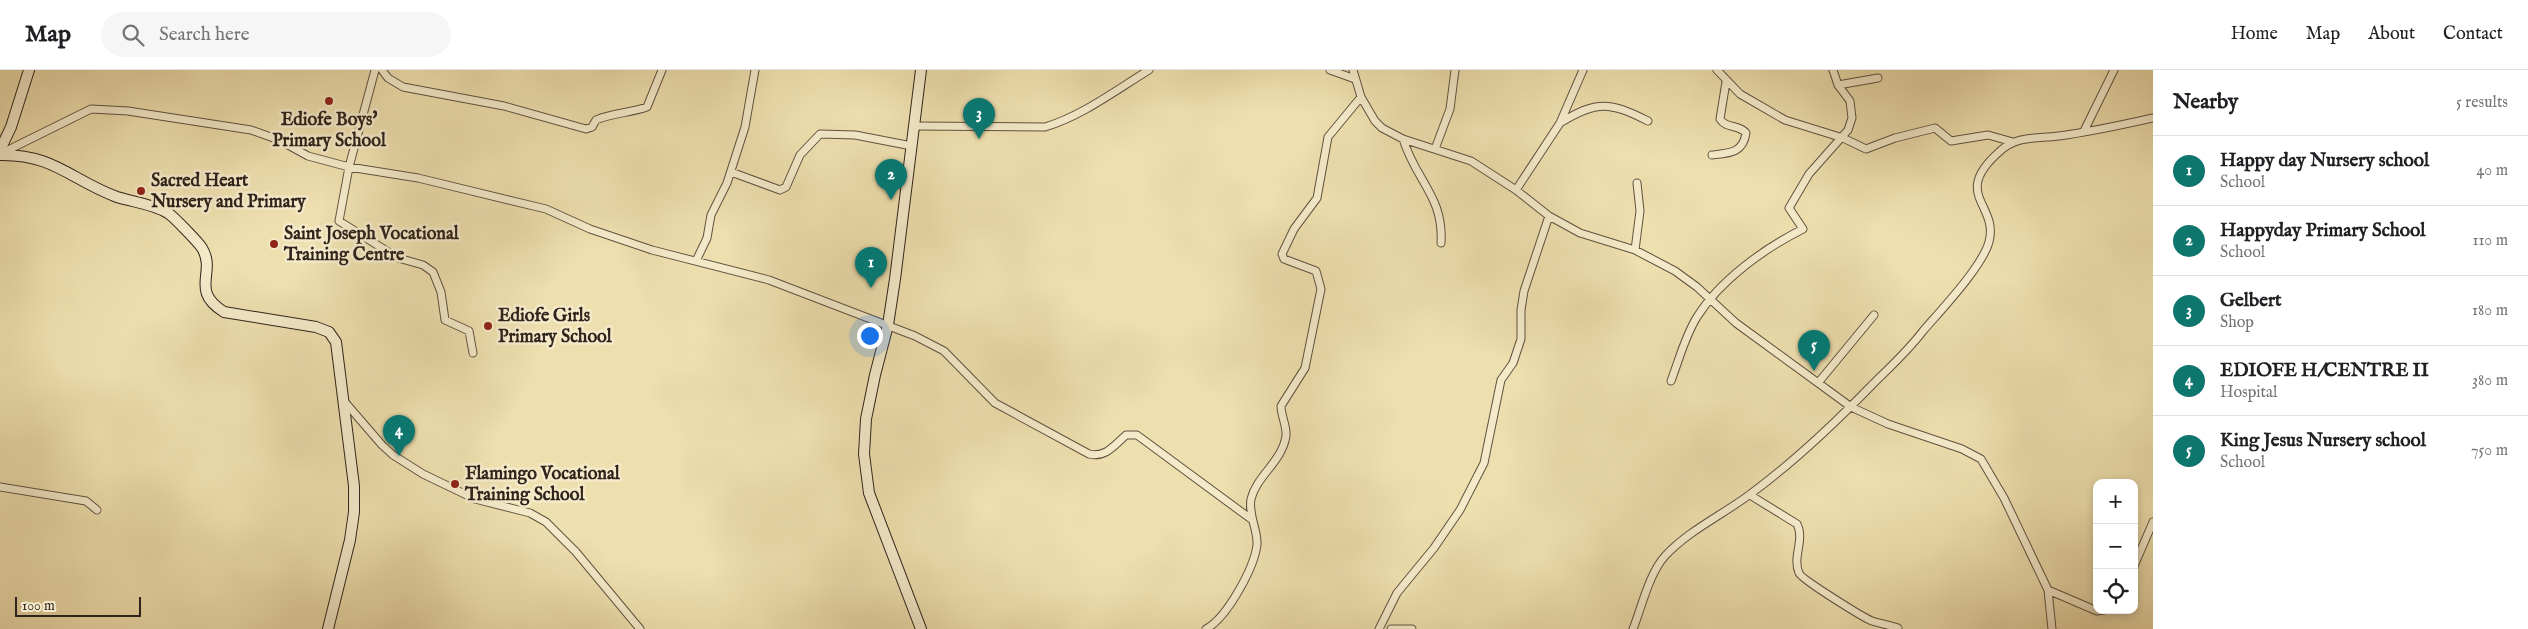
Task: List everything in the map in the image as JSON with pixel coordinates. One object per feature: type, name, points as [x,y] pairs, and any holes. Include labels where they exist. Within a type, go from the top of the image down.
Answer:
[{"type":"street","points":[[0,150],[11,127],[29,70]]},
{"type":"street","points":[[375,70],[349,167],[339,221],[398,258],[423,265],[433,272],[441,292],[445,320],[469,331],[473,353]]},
{"type":"street","points":[[382,70],[388,78],[403,87],[504,106],[586,129],[592,127],[596,120],[602,117],[634,112],[647,107],[662,70]]},
{"type":"street","points":[[696,261],[707,238],[711,215],[731,172],[745,127],[755,70]]},
{"type":"street","points":[[921,70],[888,325],[871,392],[866,419],[864,454],[869,493],[922,629]]},
{"type":"street","points":[[914,126],[1045,127],[1055,124],[1109,95],[1149,70]]},
{"type":"street","points":[[1330,70],[1355,79]]},
{"type":"street","points":[[1353,70],[1361,97],[1375,121],[1403,139],[1471,161],[1516,190],[1549,216],[1589,237],[1635,250],[1675,271],[1736,323],[1850,407],[1888,424],[1962,449],[1981,459],[2004,498],[2048,590],[2052,629]]},
{"type":"street","points":[[1435,148],[1450,109],[1455,70]]},
{"type":"street","points":[[1516,190],[1560,123],[1584,70]]},
{"type":"street","points":[[1717,70],[1726,82],[1740,94],[1785,120],[1843,138],[1866,148],[1895,138],[1935,128],[1951,141],[1988,135],[2013,142],[2153,118]]},
{"type":"street","points":[[1671,381],[1694,323],[1711,300],[1747,264],[1785,238],[1803,229],[1789,208],[1809,174],[1843,138],[1852,118],[1850,101],[1838,85],[1833,70]]},
{"type":"street","points":[[2084,131],[2114,70]]},
{"type":"street","points":[[1838,85],[1878,78]]},
{"type":"street","points":[[1712,155],[1735,152],[1740,149],[1745,141],[1746,133],[1744,129],[1725,124],[1720,119],[1726,82]]},
{"type":"street","points":[[1206,629],[1222,613],[1245,579],[1257,544],[1251,519],[1251,501],[1255,488],[1274,464],[1284,442],[1286,427],[1281,406],[1305,368],[1321,289],[1316,271],[1284,259],[1282,254],[1294,229],[1317,198],[1328,137],[1361,97]]},
{"type":"street","points":[[1560,123],[1580,110],[1601,107],[1616,107],[1648,121]]},
{"type":"street","points":[[0,154],[91,109],[128,111],[251,130],[279,140],[308,156],[349,167],[418,178],[546,209],[590,229],[696,261],[769,280],[916,336],[944,351],[995,403],[1088,454],[1104,454],[1126,435],[1137,435],[1251,519]]},
{"type":"street","points":[[731,172],[780,190],[786,187],[800,155],[820,134],[855,135],[912,146]]},
{"type":"street","points":[[1403,139],[1414,169],[1435,200],[1440,214],[1441,243]]},
{"type":"street","points":[[1633,629],[1655,574],[1665,557],[1678,544],[1750,495],[1802,452],[1850,407],[1922,333],[1984,253],[1990,232],[1979,197],[1978,179],[1988,163],[2013,142]]},
{"type":"street","points":[[0,154],[26,155],[37,158],[58,166],[99,190],[168,213],[202,248],[206,256],[206,293],[212,304],[224,312],[316,327],[329,332],[336,342],[354,486],[354,512],[350,540],[328,629]]},
{"type":"street","points":[[1635,250],[1640,211],[1638,183]]},
{"type":"street","points":[[1379,629],[1397,592],[1434,548],[1460,510],[1484,463],[1501,380],[1513,363],[1521,339],[1521,310],[1524,291],[1549,216]]},
{"type":"street","points":[[1818,383],[1874,315]]},
{"type":"street","points":[[344,402],[382,445],[393,455],[423,474],[468,497],[530,513],[546,522],[576,552],[640,629]]},
{"type":"street","points":[[0,487],[86,501],[97,510]]},
{"type":"street","points":[[1750,495],[1797,524],[1800,531],[1797,560],[1799,573],[1803,579],[1845,603],[1860,615],[1898,628]]},
{"type":"street","points":[[2138,557],[2153,522]]},
{"type":"street","points":[[2048,590],[2093,609]]},
{"type":"street","points":[[1391,629],[1412,629]]},
{"type":"place","name":"Ediofe Boys' Primary School","points":[[329,101]]},
{"type":"place","name":"Gelbert","points":[[979,139]]},
{"type":"place","name":"Sacred Heart Nursery and Primary","points":[[141,191]]},
{"type":"place","name":"Happyday Primary School","points":[[891,200]]},
{"type":"place","name":"Saint Joseph Vocational Training Centre","points":[[274,244]]},
{"type":"place","name":"Happy day Nursery school","points":[[871,288]]},
{"type":"place","name":"Ediofe Girls Primary School","points":[[488,326]]},
{"type":"place","name":"King Jesus Nursery school","points":[[1814,371]]},
{"type":"place","name":"EDIOFE H/CENTRE II","points":[[399,456]]},
{"type":"place","name":"Flamingo Vocational Training School","points":[[455,484]]}]
